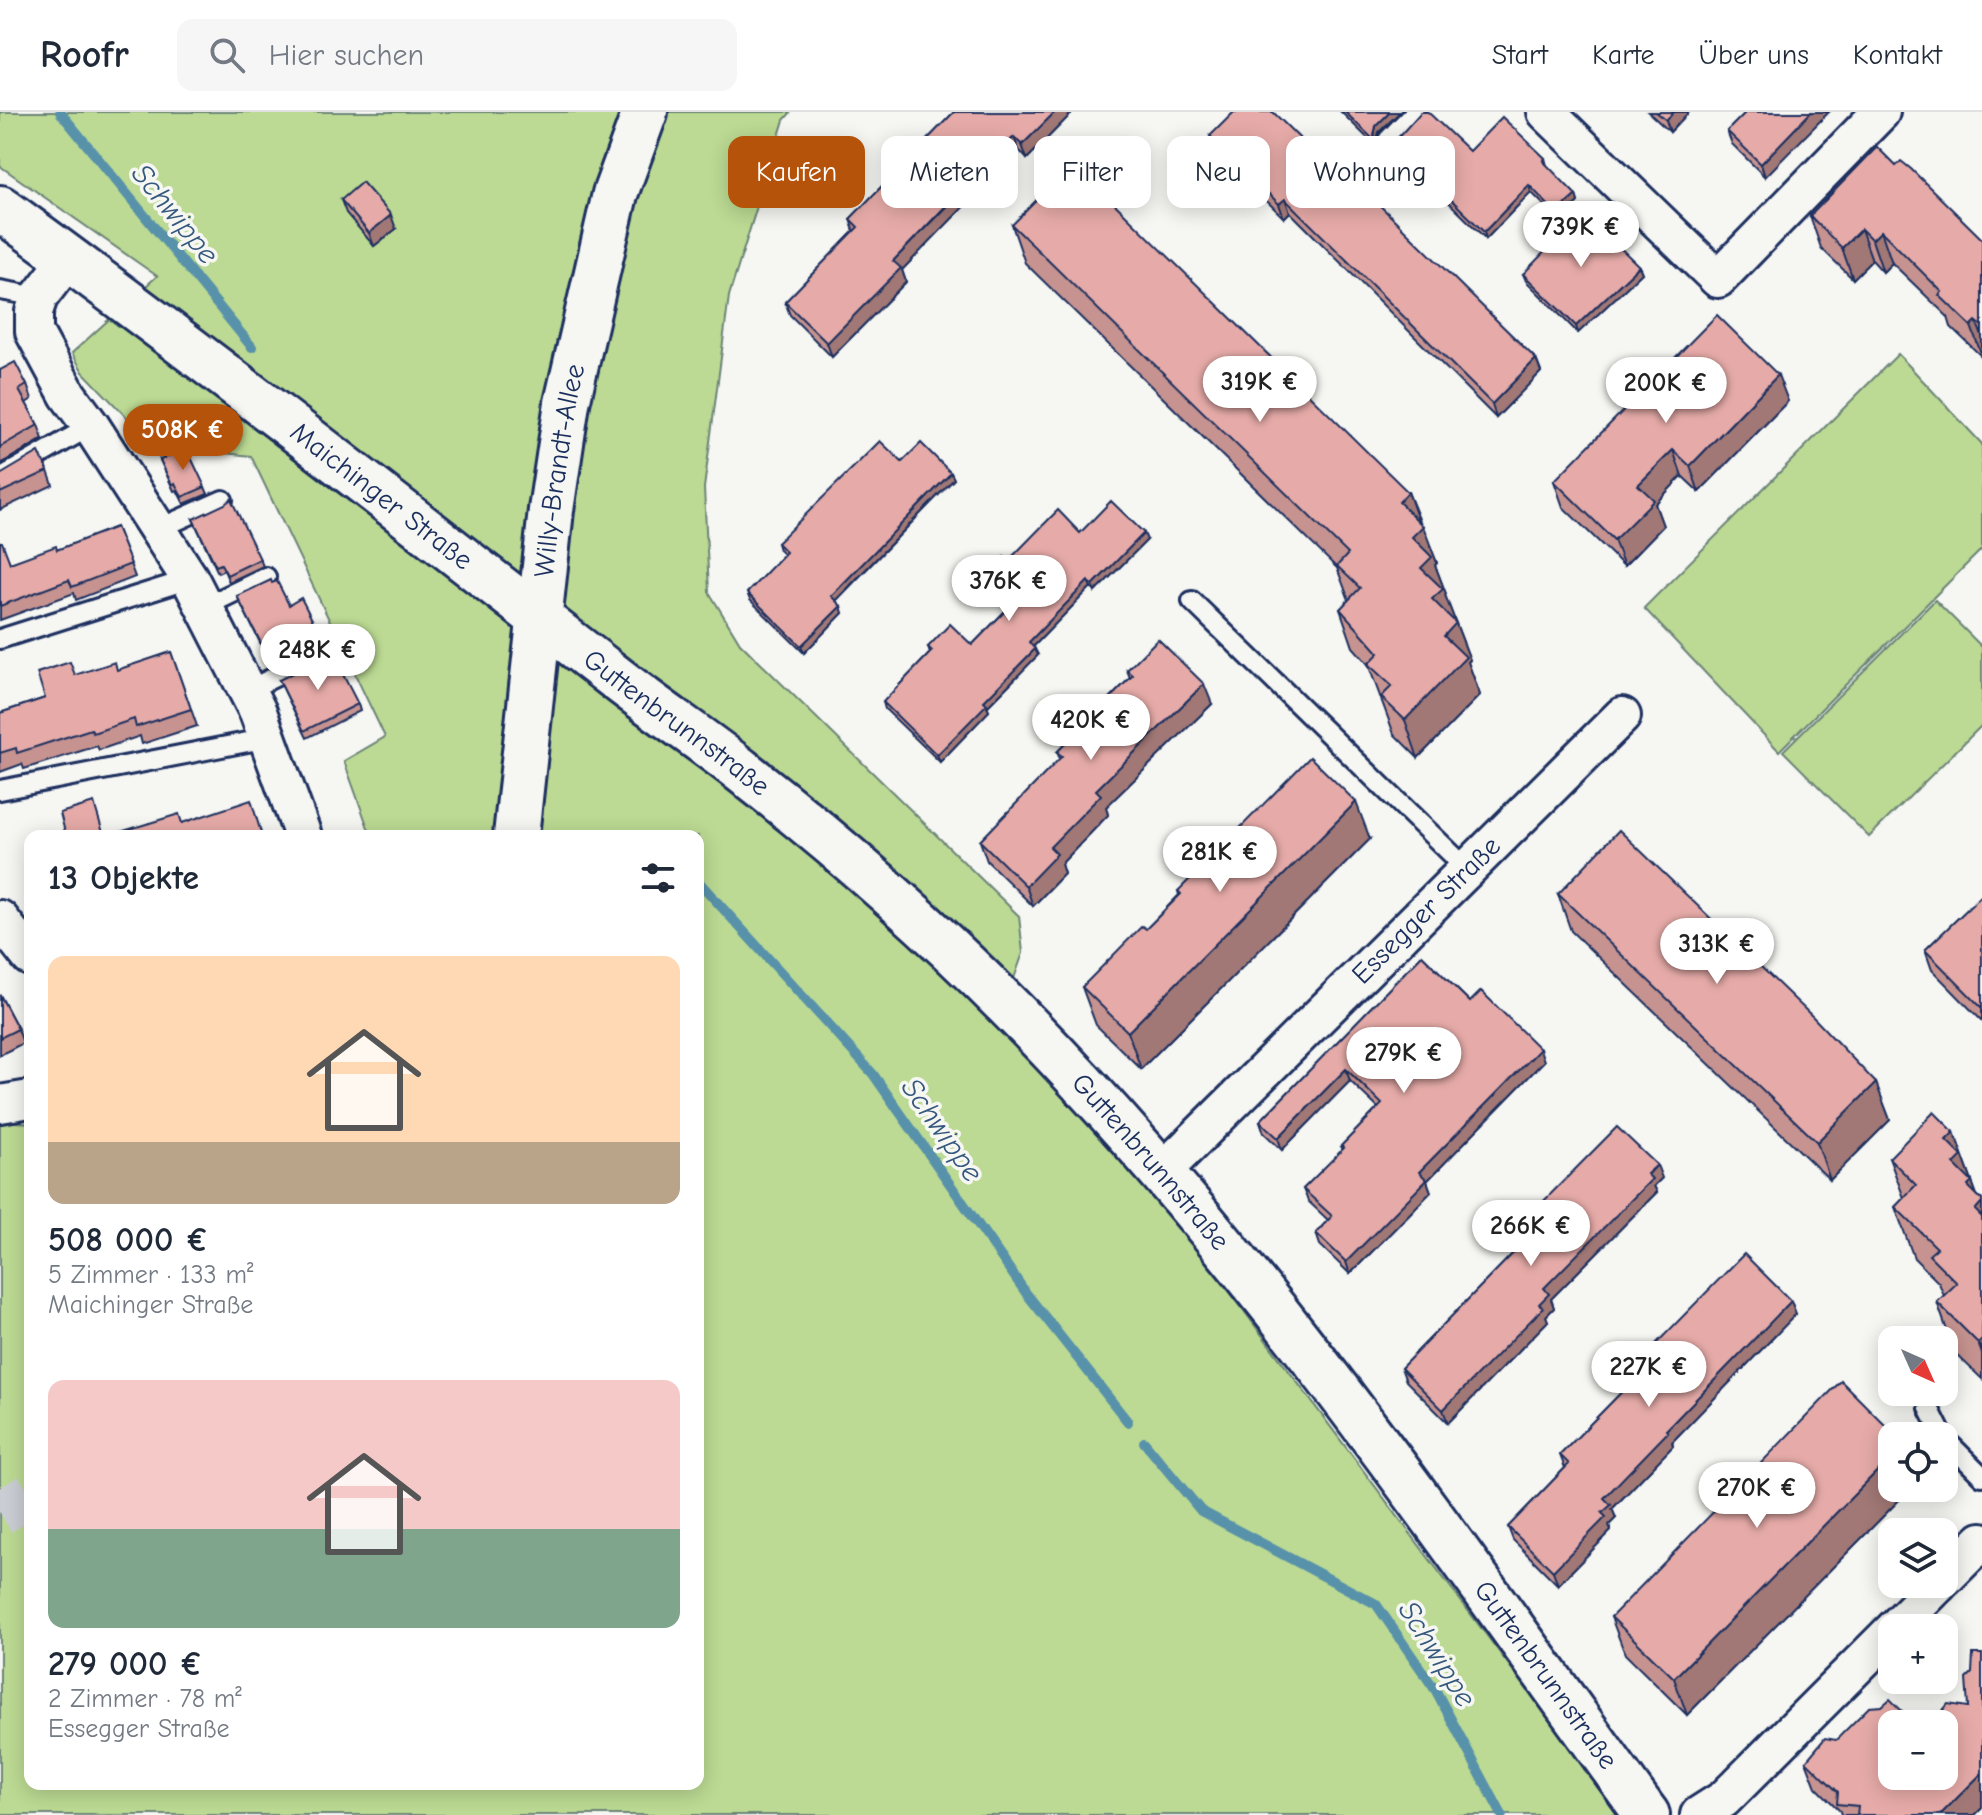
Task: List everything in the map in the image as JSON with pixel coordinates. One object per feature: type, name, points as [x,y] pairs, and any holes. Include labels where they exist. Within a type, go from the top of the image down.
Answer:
[{"type":"street","name":"Willy-Brandt-Allee","points":[[517,830],[551,510],[567,403],[615,194],[645,112]]},
{"type":"street","points":[[1546,112],[1718,279],[1881,112]]},
{"type":"street","name":"Maichinger Straße","points":[[0,208],[540,619]]},
{"type":"street","points":[[69,258],[39,297],[34,312],[34,332],[62,385],[197,593],[248,690],[301,830]]},
{"type":"street","name":"Guttenbrunnstraße","points":[[540,619],[827,839],[1013,1011],[1162,1172],[1324,1373],[1647,1815]]},
{"type":"street","name":"Essegger Straße","points":[[1162,1172],[1622,716]]},
{"type":"street","points":[[0,1104],[24,1100]]},
{"type":"street","points":[[1958,1565],[1982,1541]]},
{"type":"street","points":[[1910,1614],[1925,1598]]},
{"type":"street","points":[[1699,1815],[1724,1799],[1878,1646]]},
{"type":"lane","points":[[1392,136],[1415,112]]},
{"type":"lane","points":[[0,290],[39,297]]},
{"type":"lane","points":[[0,478],[91,426]]},
{"type":"lane","points":[[158,529],[223,500]]},
{"type":"lane","points":[[0,639],[266,577]]},
{"type":"lane","points":[[1192,601],[1467,869]]},
{"type":"lane","points":[[248,690],[322,654]]},
{"type":"lane","points":[[0,790],[268,738]]},
{"type":"lane","points":[[1929,1408],[1936,1422]]},
{"type":"lane","points":[[1958,1451],[1982,1476]]},
{"type":"green space","points":[[0,112],[791,112],[784,120],[779,136],[728,136],[728,208],[756,208],[729,296],[704,488],[709,592],[740,643],[1019,916],[1023,953],[999,1021],[1170,1217],[1229,1291],[1621,1815],[0,1815],[0,1121],[24,1123],[24,1790],[704,1790],[704,830],[369,830],[344,761],[385,737],[251,456],[153,445],[83,372],[72,353],[157,276],[0,166]]},
{"type":"green space","points":[[1898,354],[1982,444],[1982,549],[1779,751],[1644,608]]},
{"type":"green space","points":[[1935,600],[1982,647],[1982,725],[1869,837],[1783,751]]},
{"type":"building","points":[[954,112],[1055,112],[1022,145],[1018,136],[931,136]]},
{"type":"building","points":[[1234,112],[1273,112],[1297,136],[1286,136],[1286,200],[1279,204],[1270,195],[1270,136],[1210,136]]},
{"type":"building","points":[[1345,112],[1390,112],[1376,126],[1374,136],[1370,136]]},
{"type":"building","points":[[1421,112],[1428,112],[1453,136],[1399,136]]},
{"type":"building","points":[[1656,112],[1674,112],[1666,120]]},
{"type":"building","points":[[1746,112],[1811,112],[1761,164],[1727,131]]},
{"type":"building","points":[[1502,117],[1545,158],[1543,161],[1576,195],[1556,213],[1529,185],[1484,232],[1455,203],[1455,138],[1469,151]]},
{"type":"building","points":[[1877,147],[1896,166],[1901,161],[1911,169],[1982,239],[1982,326],[1976,321],[1971,326],[1881,231],[1872,240],[1861,229],[1842,248],[1810,216]]},
{"type":"building","points":[[362,182],[391,215],[369,233],[341,200]]},
{"type":"building","points":[[881,187],[881,208],[944,208],[893,261],[901,268],[827,343],[785,302],[858,227],[850,219],[861,208],[865,208],[865,204]]},
{"type":"building","points":[[1034,203],[1034,208],[1119,208],[1408,492],[1399,502],[1423,526],[1412,537],[1432,557],[1421,568],[1443,589],[1432,599],[1456,623],[1444,636],[1466,657],[1405,720],[1381,697],[1392,686],[1368,664],[1379,653],[1340,609],[1360,588],[1337,566],[1348,554],[1012,225]]},
{"type":"building","points":[[1294,208],[1382,208],[1536,359],[1492,404]]},
{"type":"building","points":[[1583,212],[1639,266],[1576,326],[1523,274]]},
{"type":"building","points":[[1717,315],[1778,375],[1690,466],[1673,450],[1638,485],[1654,500],[1614,540],[1554,481]]},
{"type":"building","points":[[15,362],[27,385],[19,390],[38,425],[0,447],[0,370]]},
{"type":"building","points":[[880,441],[902,462],[921,443],[951,473],[831,596],[841,606],[801,646],[747,593],[786,552],[777,543]]},
{"type":"building","points":[[186,447],[205,487],[182,497],[175,483],[172,485],[160,460]]},
{"type":"building","points":[[39,452],[48,471],[0,493],[0,475]]},
{"type":"building","points":[[231,499],[260,559],[227,575],[221,564],[216,566],[193,519]]},
{"type":"building","points":[[1111,501],[1144,533],[1093,585],[1088,581],[1029,642],[1035,649],[937,755],[883,702],[932,651],[928,647],[950,624],[972,645],[1011,605],[984,579],[1004,557],[1008,561],[1058,510],[1080,533]]},
{"type":"building","points":[[116,527],[131,564],[72,587],[69,580],[0,606],[0,542],[10,563],[56,546],[57,550]]},
{"type":"building","points":[[271,580],[272,583],[277,581],[289,605],[301,598],[320,635],[269,659],[237,596]]},
{"type":"building","points":[[1158,639],[1204,684],[1096,790],[1101,795],[1050,847],[1057,854],[1026,886],[980,841],[1062,756],[1057,752],[1133,675],[1127,670]]},
{"type":"building","points":[[171,652],[191,709],[136,727],[134,719],[17,753],[16,748],[0,753],[0,713],[45,698],[37,673],[70,662],[75,675],[115,662],[117,670]]},
{"type":"building","points":[[329,654],[331,659],[334,657],[358,704],[304,731],[279,680]]},
{"type":"building","points":[[1310,757],[1356,802],[1128,1032],[1082,987],[1142,926],[1146,929],[1181,894],[1178,891]]},
{"type":"building","points":[[251,800],[260,830],[127,830],[179,814],[182,823]]},
{"type":"building","points":[[94,803],[102,830],[64,830],[60,813]]},
{"type":"building","points":[[1619,830],[1814,1018],[1876,1083],[1817,1142],[1558,894]]},
{"type":"building","points":[[1982,895],[1982,1008],[1925,950]]},
{"type":"building","points":[[1422,955],[1470,1002],[1481,991],[1540,1049],[1419,1172],[1427,1180],[1346,1262],[1316,1233],[1332,1216],[1303,1189],[1382,1104],[1346,1069],[1278,1138],[1260,1121]]},
{"type":"building","points":[[0,995],[18,1029],[0,1038]]},
{"type":"building","points":[[1934,1112],[1954,1132],[1946,1140],[1962,1156],[1954,1164],[1972,1182],[1968,1186],[1982,1200],[1975,1210],[1982,1217],[1982,1339],[1978,1343],[1937,1302],[1957,1283],[1929,1255],[1937,1248],[1895,1207],[1916,1185],[1889,1158]]},
{"type":"building","points":[[1617,1127],[1657,1165],[1647,1174],[1652,1179],[1544,1288],[1549,1294],[1539,1304],[1543,1308],[1443,1410],[1401,1368],[1529,1237],[1519,1226]]},
{"type":"building","points":[[1744,1254],[1791,1301],[1604,1498],[1611,1505],[1602,1513],[1606,1517],[1553,1571],[1508,1527],[1569,1464],[1560,1455],[1651,1362],[1645,1355]]},
{"type":"building","points":[[1841,1381],[1882,1422],[1878,1422],[1878,1470],[1674,1678],[1611,1617]]},
{"type":"building","points":[[1973,1654],[1982,1654],[1982,1773],[1940,1815],[1857,1815],[1858,1806],[1837,1804],[1838,1792],[1806,1761],[1825,1738],[1836,1740],[1869,1707],[1882,1706],[1890,1699],[1901,1710],[1878,1710],[1878,1790],[1958,1790],[1958,1710],[1943,1710],[1948,1704],[1968,1707],[1966,1679],[1972,1673]]},
{"type":"waterway","name":"Schwippe","points":[[60,112],[252,347]]},
{"type":"waterway","name":"Schwippe","points":[[704,888],[873,1074],[1026,1293],[1128,1422]]},
{"type":"waterway","name":"Schwippe","points":[[1144,1442],[1201,1511],[1376,1604],[1436,1691],[1502,1815]]},
{"type":"tunnel","points":[[0,1513],[24,1499]]}]
